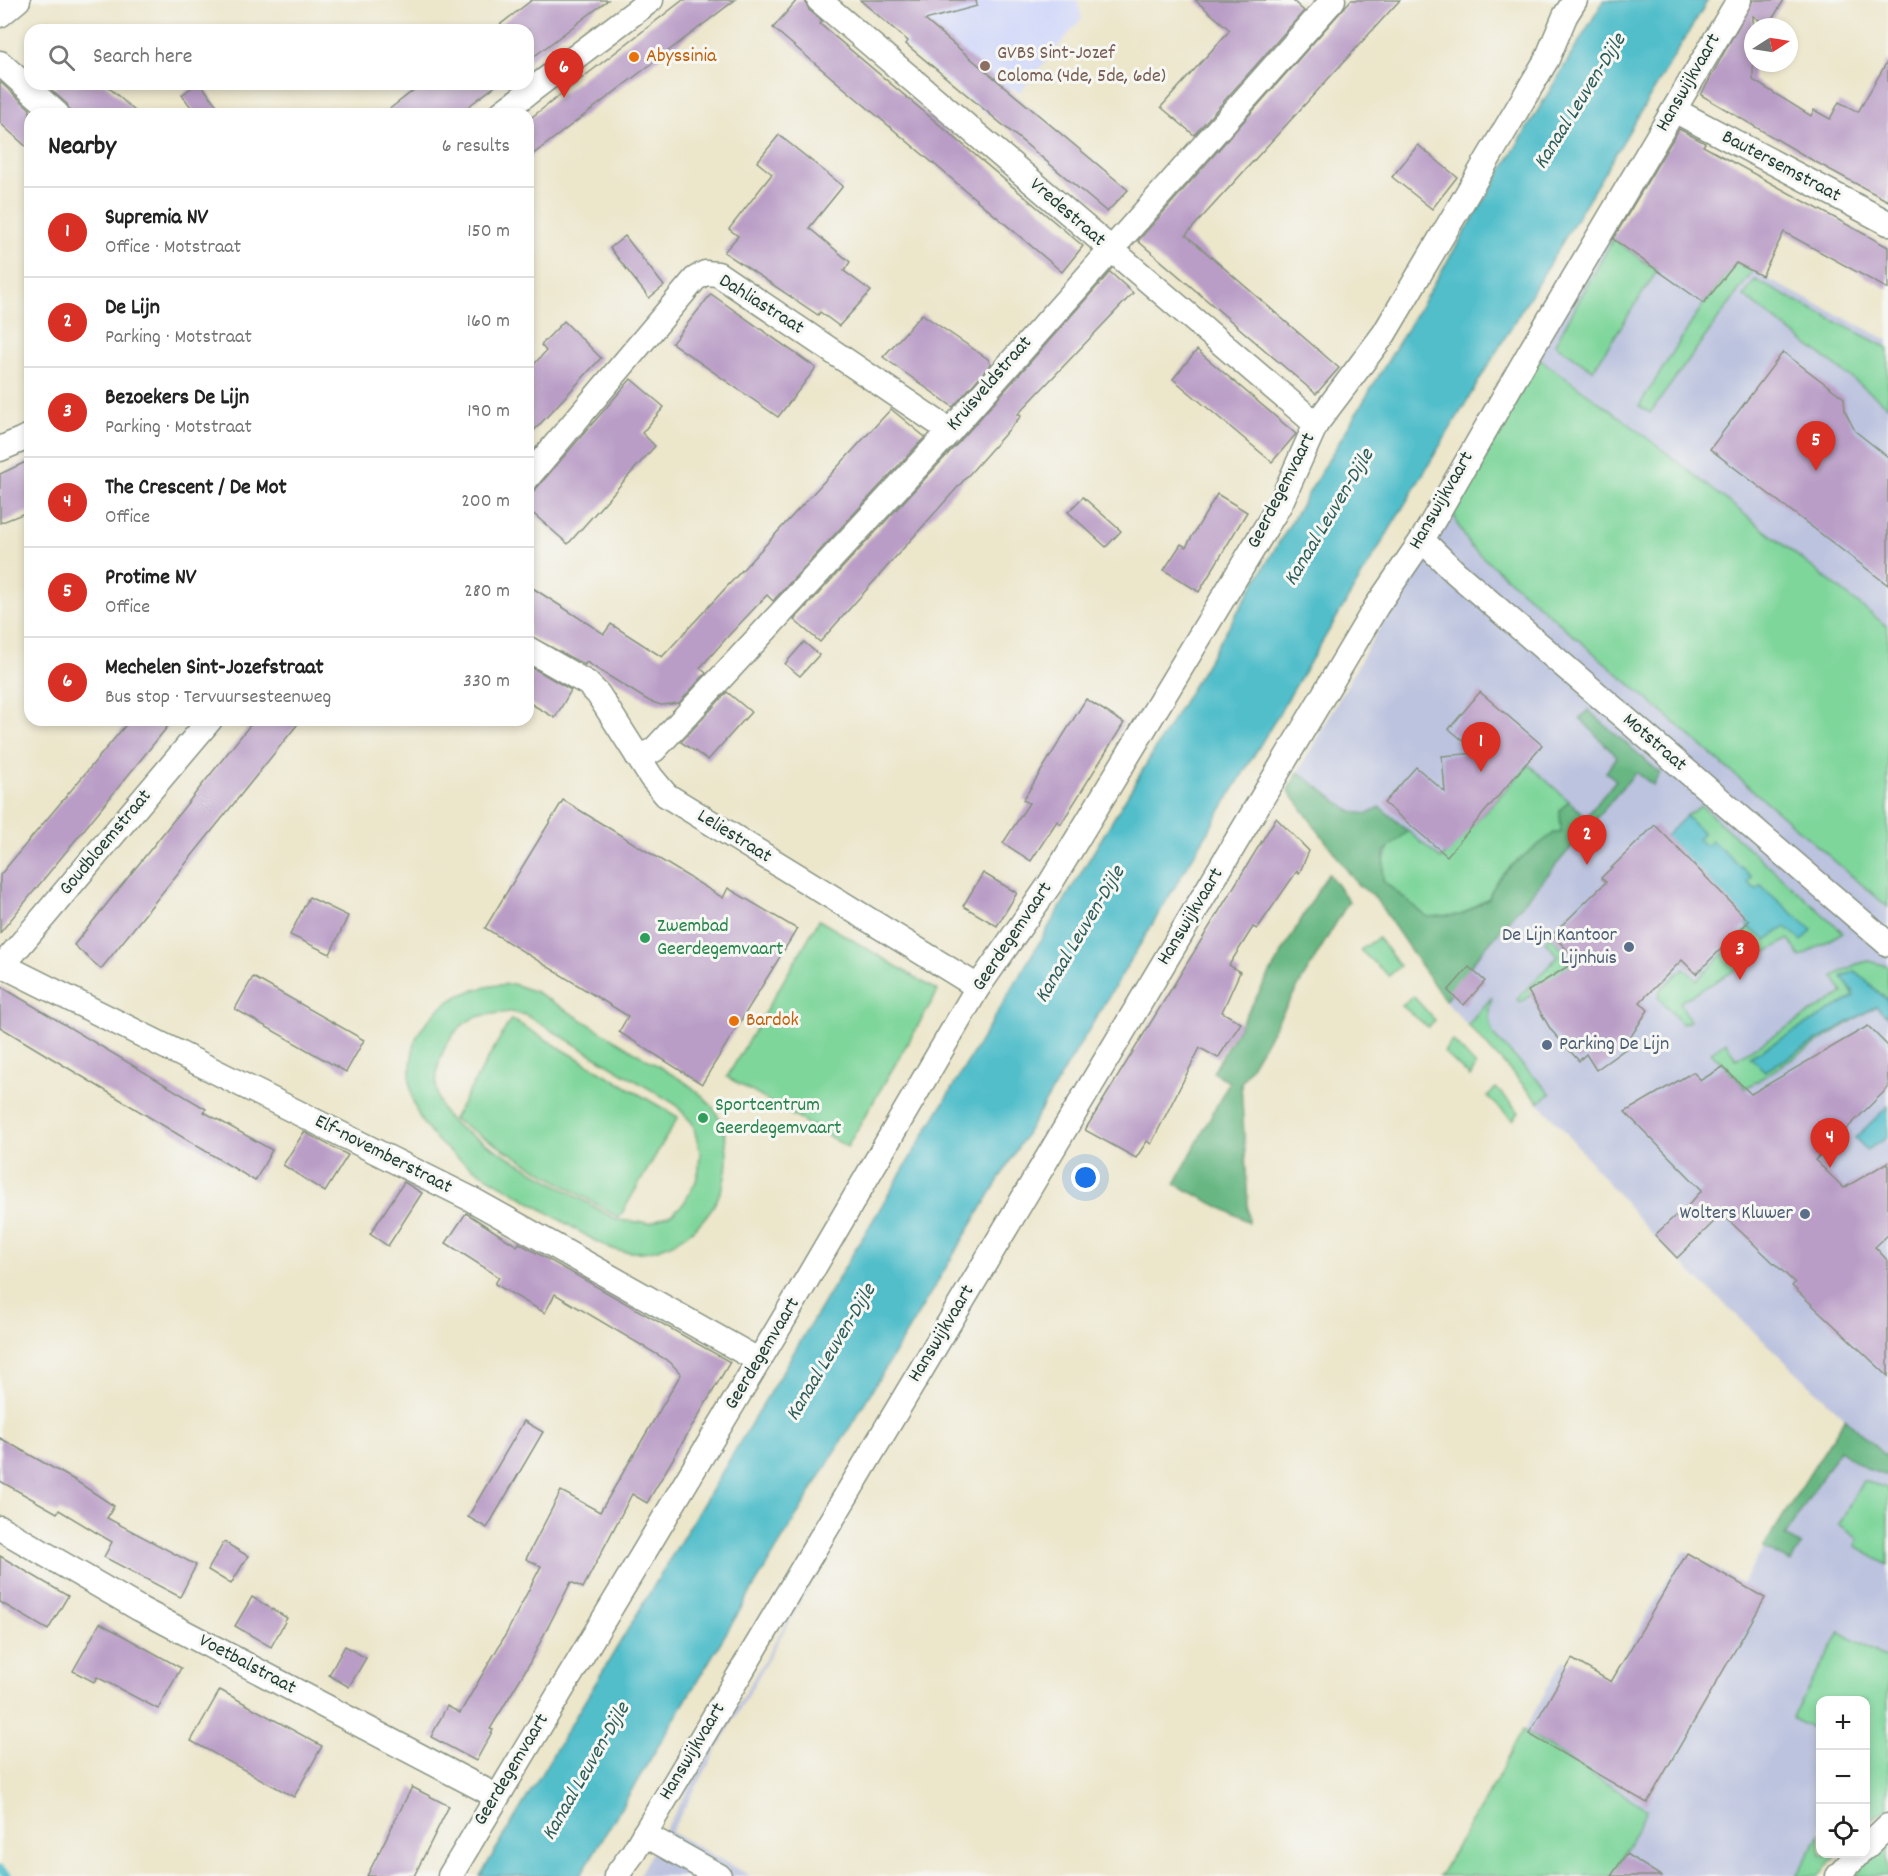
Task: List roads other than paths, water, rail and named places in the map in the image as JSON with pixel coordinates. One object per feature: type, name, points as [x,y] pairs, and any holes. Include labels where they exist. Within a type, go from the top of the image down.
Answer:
[{"type":"street","points":[[0,15],[18,0]]},
{"type":"street","name":"Vredestraat","points":[[819,0],[1316,424]]},
{"type":"street","name":"Kruisveldstraat","points":[[638,757],[654,750],[950,430],[1333,0]]},
{"type":"street","name":"Geerdegemvaart","points":[[450,1876],[978,987],[1050,884],[1280,504],[1316,424],[1384,334],[1547,59],[1565,16],[1575,0]]},
{"type":"street","name":"Hanswijkvaart","points":[[616,1876],[644,1834],[1376,607],[1422,540],[1489,422],[1739,0]]},
{"type":"street","points":[[534,87],[639,3]]},
{"type":"street","points":[[0,63],[24,84]]},
{"type":"street","points":[[30,90],[50,108]]},
{"type":"street","points":[[508,108],[530,90]]},
{"type":"street","name":"Bautersemstraat","points":[[1674,110],[1888,223]]},
{"type":"street","name":"Dahliastraat","points":[[534,470],[695,279],[705,273],[718,274],[950,430]]},
{"type":"street","points":[[0,449],[24,439]]},
{"type":"street","name":"Motstraat","points":[[1422,540],[1456,573],[1888,944]]},
{"type":"street","name":"Leliestraat","points":[[534,652],[587,683],[598,694],[638,757],[666,795],[978,987]]},
{"type":"street","name":"Goudbloemstraat","points":[[1,964],[205,726]]},
{"type":"street","name":"Elf-novemberstraat","points":[[1,964],[471,1199],[758,1360]]},
{"type":"street","name":"Voetbalstraat","points":[[0,1528],[140,1609],[496,1796]]},
{"type":"street","points":[[1870,1843],[1888,1826]]},
{"type":"street","points":[[644,1834],[719,1876]]},
{"type":"water","name":"Kanaal Leuven-Dijle","points":[[1604,0],[1708,0],[580,1876],[480,1876]]},
{"type":"water","points":[[1686,816],[1703,833],[1698,839],[1706,846],[1712,841],[1752,877],[1748,882],[1756,890],[1761,886],[1812,930],[1802,941],[1786,927],[1766,940],[1749,928],[1664,838]]},
{"type":"water","points":[[1855,971],[1888,1001],[1888,1017],[1876,1006],[1765,1071],[1750,1057],[1854,997],[1853,991],[1842,977]]},
{"type":"water","points":[[1888,1106],[1888,1137],[1867,1150],[1855,1138]]},
{"type":"waterway","points":[[0,1870],[8,1876]]},
{"type":"place","name":"Abyssinia","points":[[634,57]]},
{"type":"place","name":"GVBS Sint-Jozef Coloma (4de, 5de, 6de)","points":[[985,66]]},
{"type":"place","name":"Mechelen Sint-Jozefstraat","points":[[564,98]]},
{"type":"place","name":"Protime NV","points":[[1816,471]]},
{"type":"place","name":"Supremia NV","points":[[1481,772]]},
{"type":"place","name":"De Lijn","points":[[1587,865]]},
{"type":"place","name":"Zwembad Geerdegemvaart","points":[[645,938]]},
{"type":"place","name":"De Lijn Kantoor Lijnhuis","points":[[1629,947]]},
{"type":"place","name":"Bezoekers De Lijn","points":[[1740,980]]},
{"type":"place","name":"Bardok","points":[[734,1021]]},
{"type":"place","name":"Parking De Lijn","points":[[1547,1045]]},
{"type":"place","name":"Sportcentrum Geerdegemvaart","points":[[703,1118]]},
{"type":"place","name":"The Crescent / De Mot","points":[[1830,1168]]},
{"type":"place","name":"Wolters Kluwer","points":[[1805,1214]]}]
